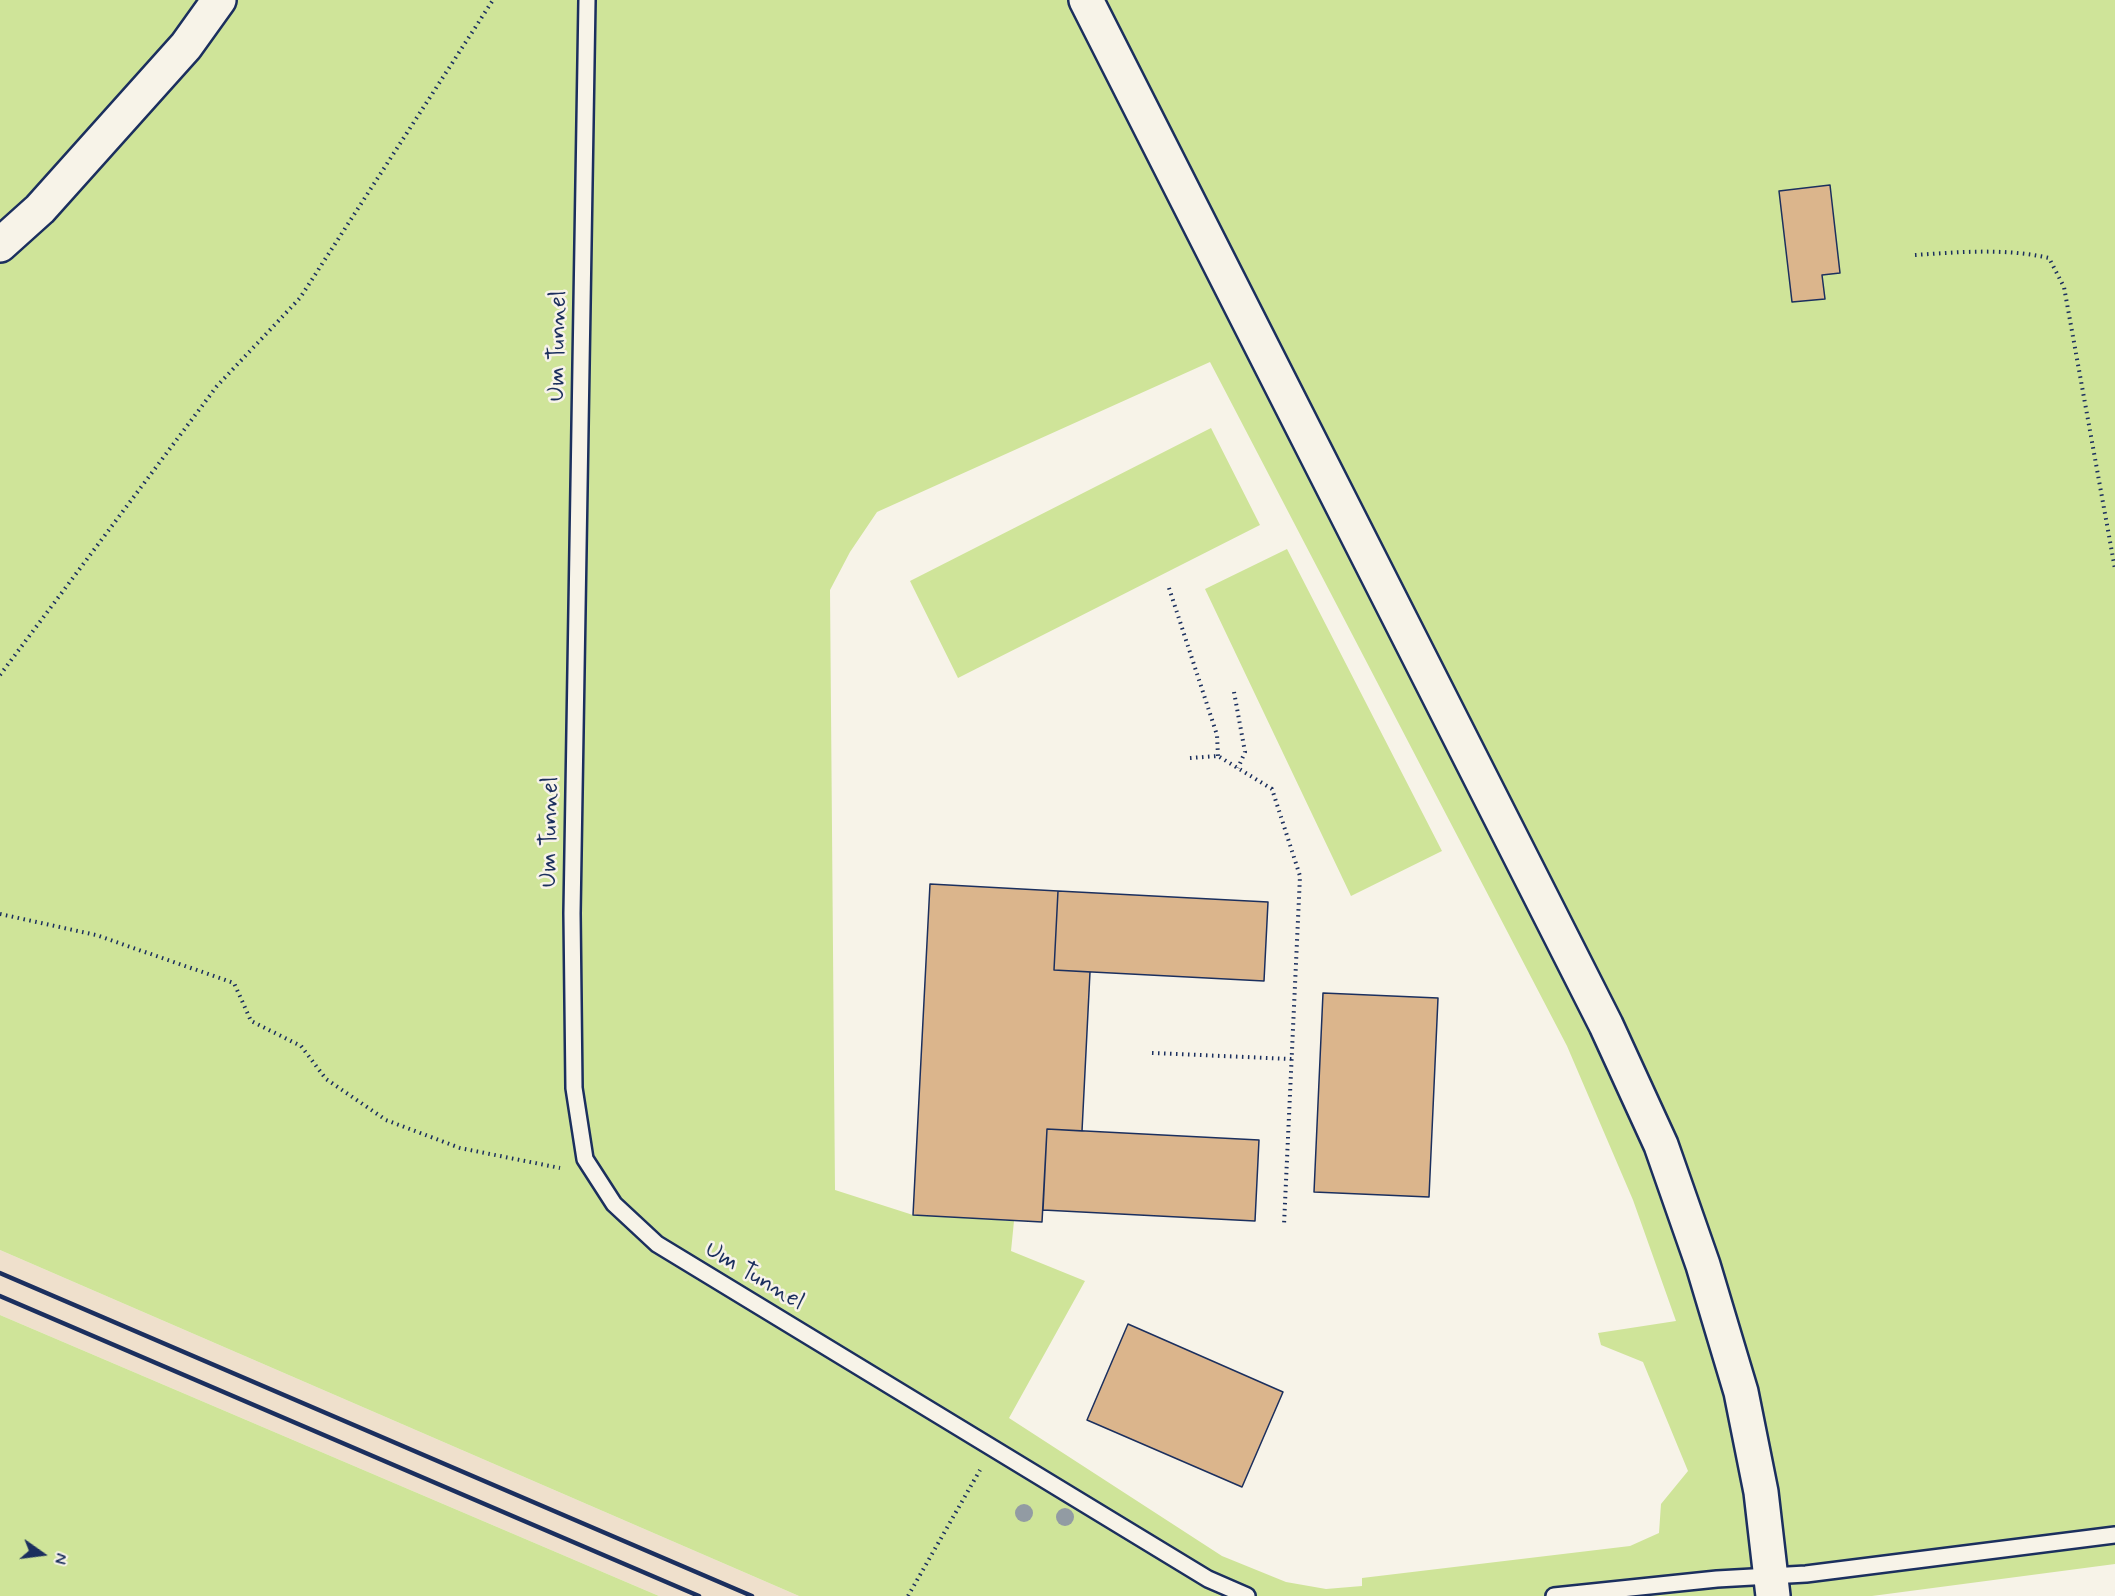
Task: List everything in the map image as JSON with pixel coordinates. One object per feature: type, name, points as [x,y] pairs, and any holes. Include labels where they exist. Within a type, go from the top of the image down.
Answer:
[{"type":"main road","points":[[0,245],[48,200],[186,46],[219,0]]},
{"type":"main road","points":[[1086,0],[1606,1025],[1661,1145],[1703,1265],[1741,1392],[1761,1492],[1772,1586]]},
{"type":"lane","name":"Um Tunnel","points":[[587,0],[572,912],[574,1088],[585,1158],[614,1204],[657,1245],[1208,1579],[1247,1596]]},
{"type":"lane","points":[[1554,1596],[1717,1579],[1772,1586],[1806,1574],[2115,1535]]},
{"type":"path","points":[[0,675],[217,386],[300,298],[493,0]]},
{"type":"path","points":[[1915,255],[1972,251],[2030,253],[2049,258],[2064,287],[2115,569]]},
{"type":"path","points":[[1169,588],[1216,735],[1218,756]]},
{"type":"path","points":[[1234,692],[1245,752],[1238,768]]},
{"type":"path","points":[[1190,758],[1218,756],[1272,789],[1300,876],[1284,1225]]},
{"type":"path","points":[[0,914],[96,935],[234,984],[251,1021],[301,1046],[326,1079],[386,1120],[460,1148],[549,1168],[567,1168],[585,1158]]},
{"type":"path","points":[[1152,1053],[1292,1059]]},
{"type":"path","points":[[908,1596],[992,1448]]},
{"type":"shaded area","points":[[0,1250],[799,1596],[659,1596],[0,1315]]},
{"type":"green space","points":[[0,0],[2115,0],[2115,1564],[1872,1596],[799,1596],[0,1250]],"holes":[[[1210,362],[1567,1046],[1633,1200],[1676,1321],[1598,1333],[1601,1345],[1643,1362],[1688,1471],[1661,1504],[1659,1533],[1630,1546],[1362,1578],[1362,1586],[1326,1589],[1286,1582],[1222,1556],[1009,1418],[1085,1281],[1011,1251],[1014,1221],[913,1215],[835,1190],[830,590],[850,552],[877,512]]]},
{"type":"green space","points":[[1211,428],[1260,525],[958,678],[910,581]]},
{"type":"green space","points":[[1287,549],[1442,851],[1351,896],[1205,589]]},
{"type":"green space","points":[[0,1315],[659,1596],[0,1596]]},
{"type":"building","points":[[1830,185],[1840,273],[1822,275],[1825,299],[1792,302],[1779,191]]},
{"type":"building","points":[[930,884],[1058,891],[1054,970],[1090,972],[1082,1131],[1047,1129],[1042,1222],[913,1215]]},
{"type":"building","points":[[1058,891],[1268,902],[1264,981],[1054,970]]},
{"type":"building","points":[[1323,993],[1438,998],[1429,1197],[1314,1192]]},
{"type":"building","points":[[1047,1129],[1259,1140],[1255,1221],[1043,1210]]},
{"type":"building","points":[[1128,1324],[1283,1392],[1242,1487],[1087,1420]]},
{"type":"railway","points":[[0,1273],[752,1596]]},
{"type":"railway","points":[[0,1296],[699,1596]]}]
